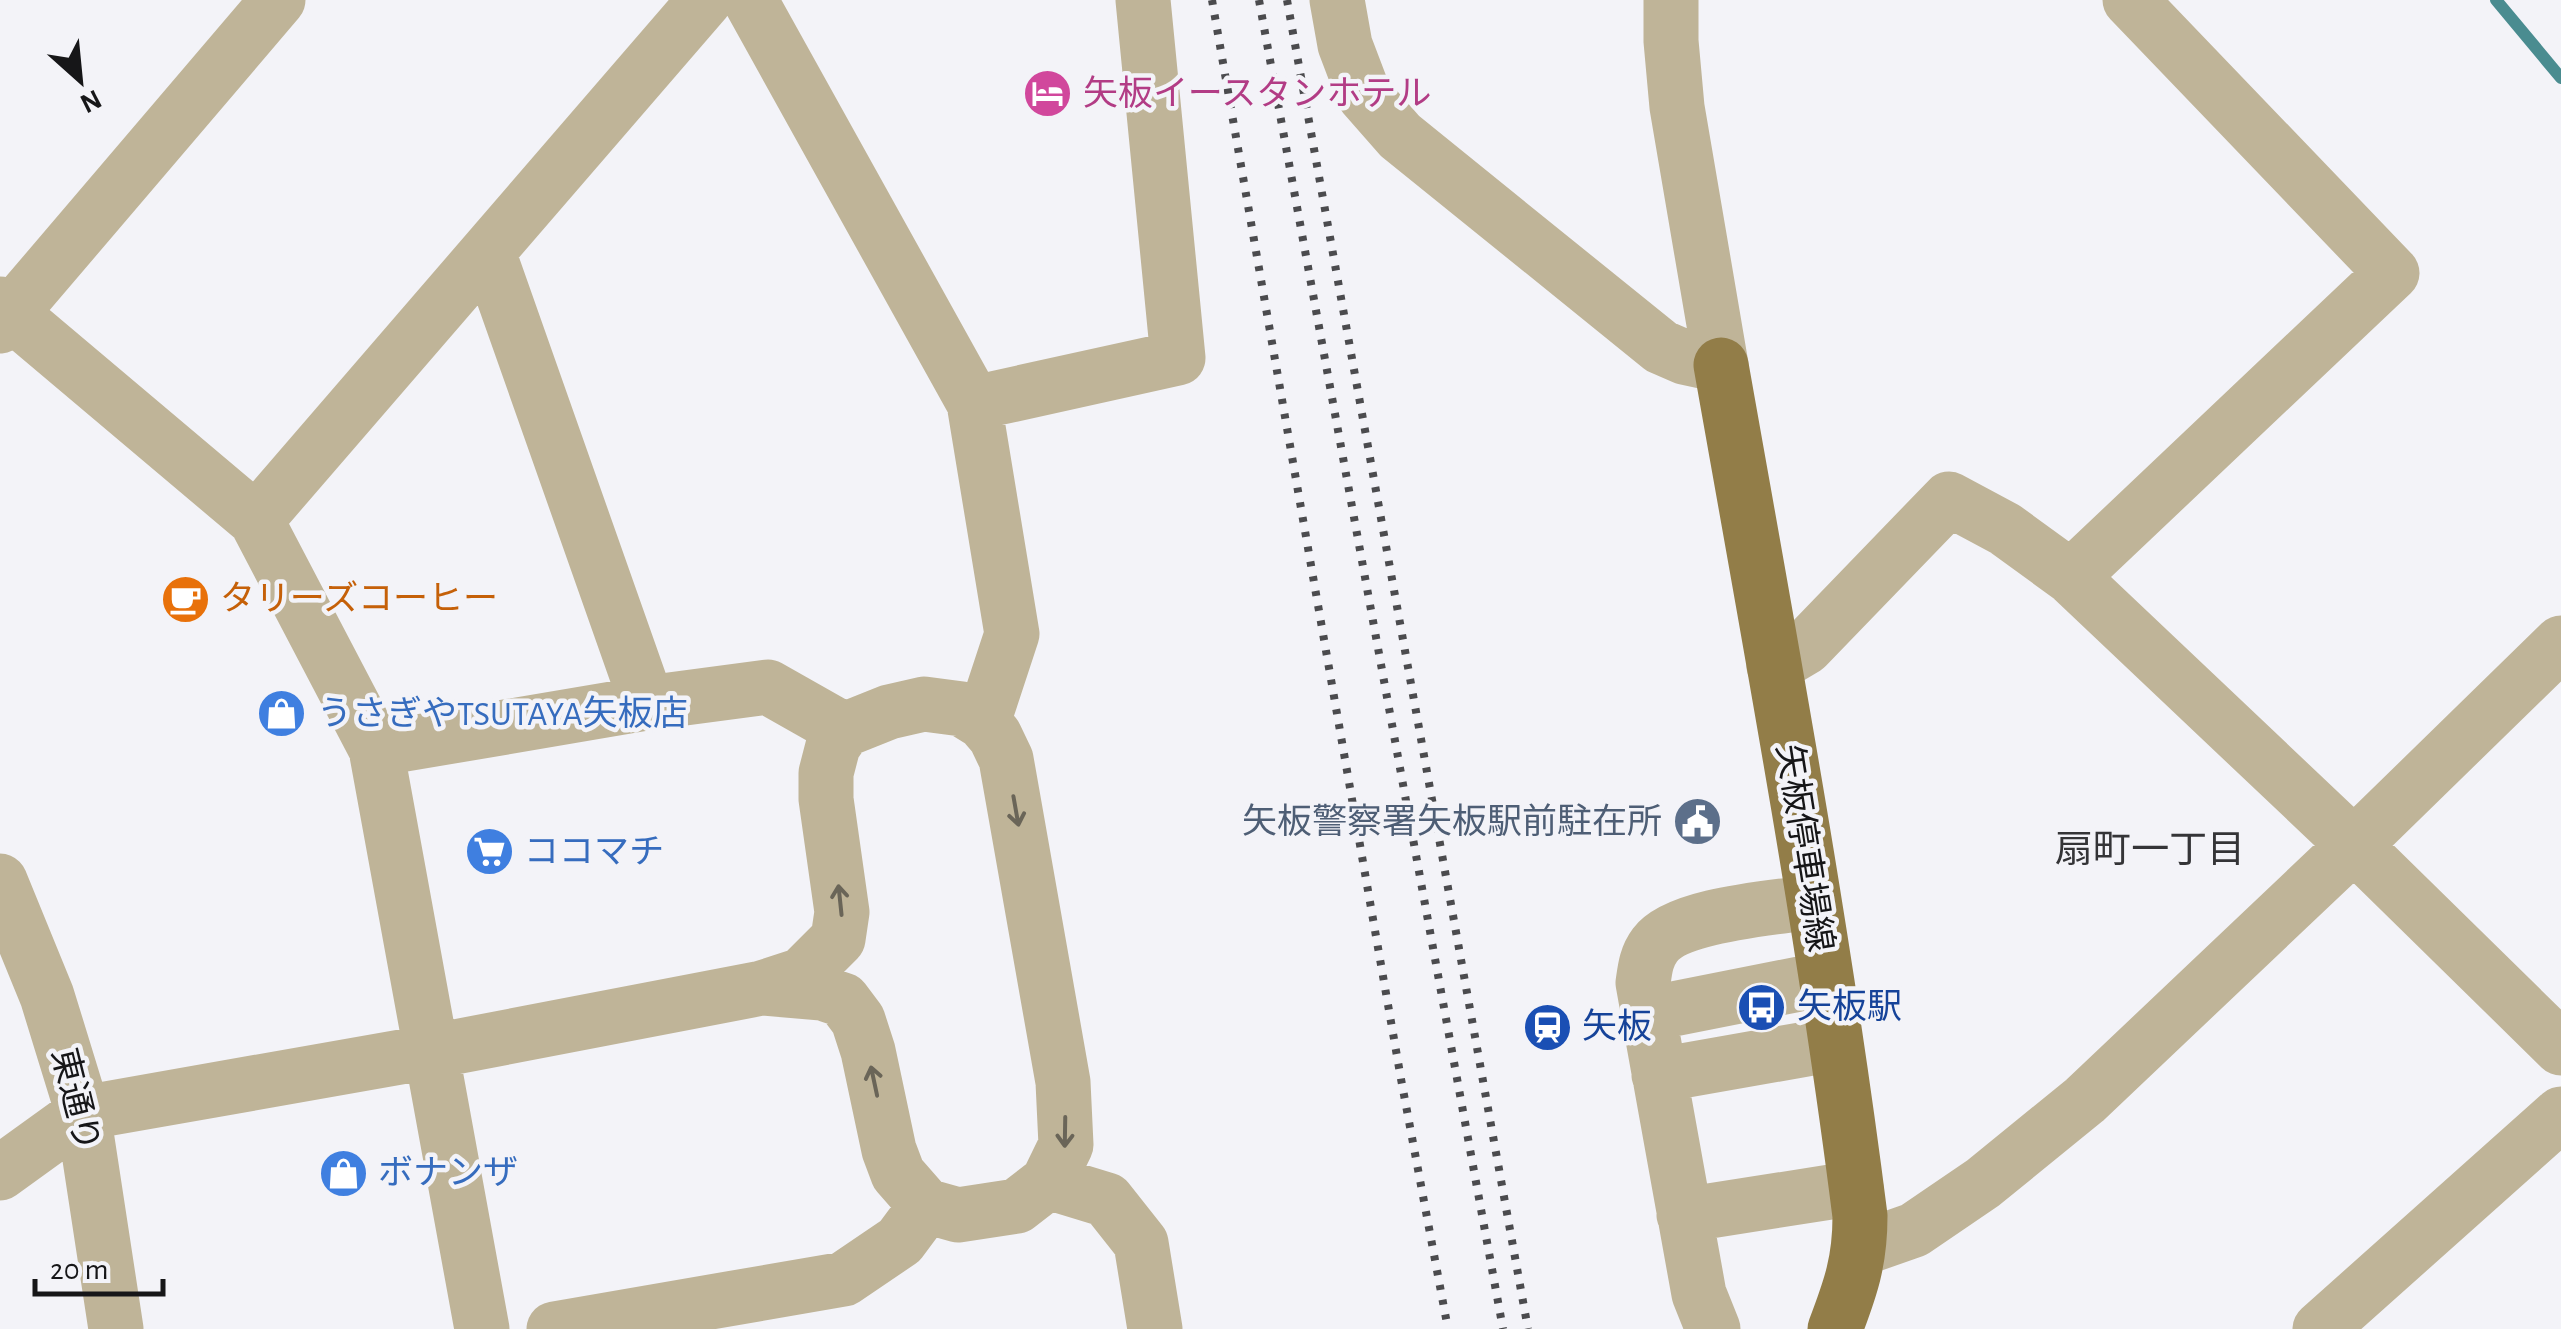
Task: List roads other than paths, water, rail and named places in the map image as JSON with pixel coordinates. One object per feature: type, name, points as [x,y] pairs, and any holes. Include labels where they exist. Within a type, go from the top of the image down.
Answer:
[{"type":"main road","name":"矢板停車場線","points":[[1721,365],[1825,976],[1860,1216],[1860,1249],[1834,1329]]},
{"type":"street","points":[[278,0],[4,314],[256,520],[376,750],[482,1329]]},
{"type":"street","points":[[256,520],[706,0]]},
{"type":"street","points":[[750,0],[974,403],[1012,634],[983,722]]},
{"type":"street","points":[[974,403],[1178,358],[1144,0]]},
{"type":"street","points":[[1336,0],[1345,45],[1364,95],[1400,136],[1662,348],[1684,358],[1721,365],[1677,107],[1672,0]]},
{"type":"street","points":[[2071,577],[2392,274],[2130,0]]},
{"type":"street","points":[[488,252],[647,704]]},
{"type":"street","points":[[1774,666],[1806,647],[1949,499],[2005,529],[2071,577],[2561,1048]]},
{"type":"street","points":[[1860,1249],[1914,1230],[1983,1182],[2085,1100],[2561,643]]},
{"type":"street","points":[[376,750],[768,686],[844,730]]},
{"type":"street","points":[[0,1172],[83,1113],[762,988],[802,974],[838,939],[842,912],[826,773],[834,746],[844,730],[889,712],[924,704],[962,709],[983,722],[1006,759],[1011,781],[1063,1082],[1066,1146],[1048,1182],[1017,1206],[958,1215],[926,1206],[898,1174],[889,1150],[868,1051],[858,1020],[843,1000],[822,993],[762,988]]},
{"type":"street","name":"東通り","points":[[0,880],[47,996],[83,1113],[116,1329]]},
{"type":"street","points":[[1713,1329],[1698,1294],[1651,1028],[1646,959],[1656,942],[1700,920],[1825,976]]},
{"type":"street","points":[[1651,1028],[1825,976]]},
{"type":"street","points":[[2320,1329],[2561,1114]]},
{"type":"street","points":[[1048,1182],[1107,1200],[1141,1243],[1156,1329]]},
{"type":"street","points":[[1684,1215],[1856,1188]]},
{"type":"street","points":[[554,1329],[699,1318],[844,1279],[900,1240],[926,1206]]},
{"type":"waterway","points":[[2496,0],[2561,78]]},
{"type":"railway","points":[[1212,0],[1448,1329]]},
{"type":"railway","points":[[1259,0],[1503,1329]]},
{"type":"railway","points":[[1287,0],[1528,1329]]},
{"type":"place","name":"矢板イースタンホテル","points":[[1048,94]]},
{"type":"place","name":"タリーズコーヒー","points":[[185,599]]},
{"type":"place","name":"うさぎやTSUTAYA矢板店","points":[[282,714]]},
{"type":"place","name":"矢板警察署矢板駅前駐在所","points":[[1697,822]]},
{"type":"place","name":"ココマチ","points":[[489,852]]},
{"type":"place","name":"矢板駅","points":[[1762,1007]]},
{"type":"place","name":"矢板","points":[[1547,1027]]},
{"type":"place","name":"ボナンザ","points":[[343,1173]]},
{"type":"district","name":"扇町一丁目","points":[[2150,851]]}]
